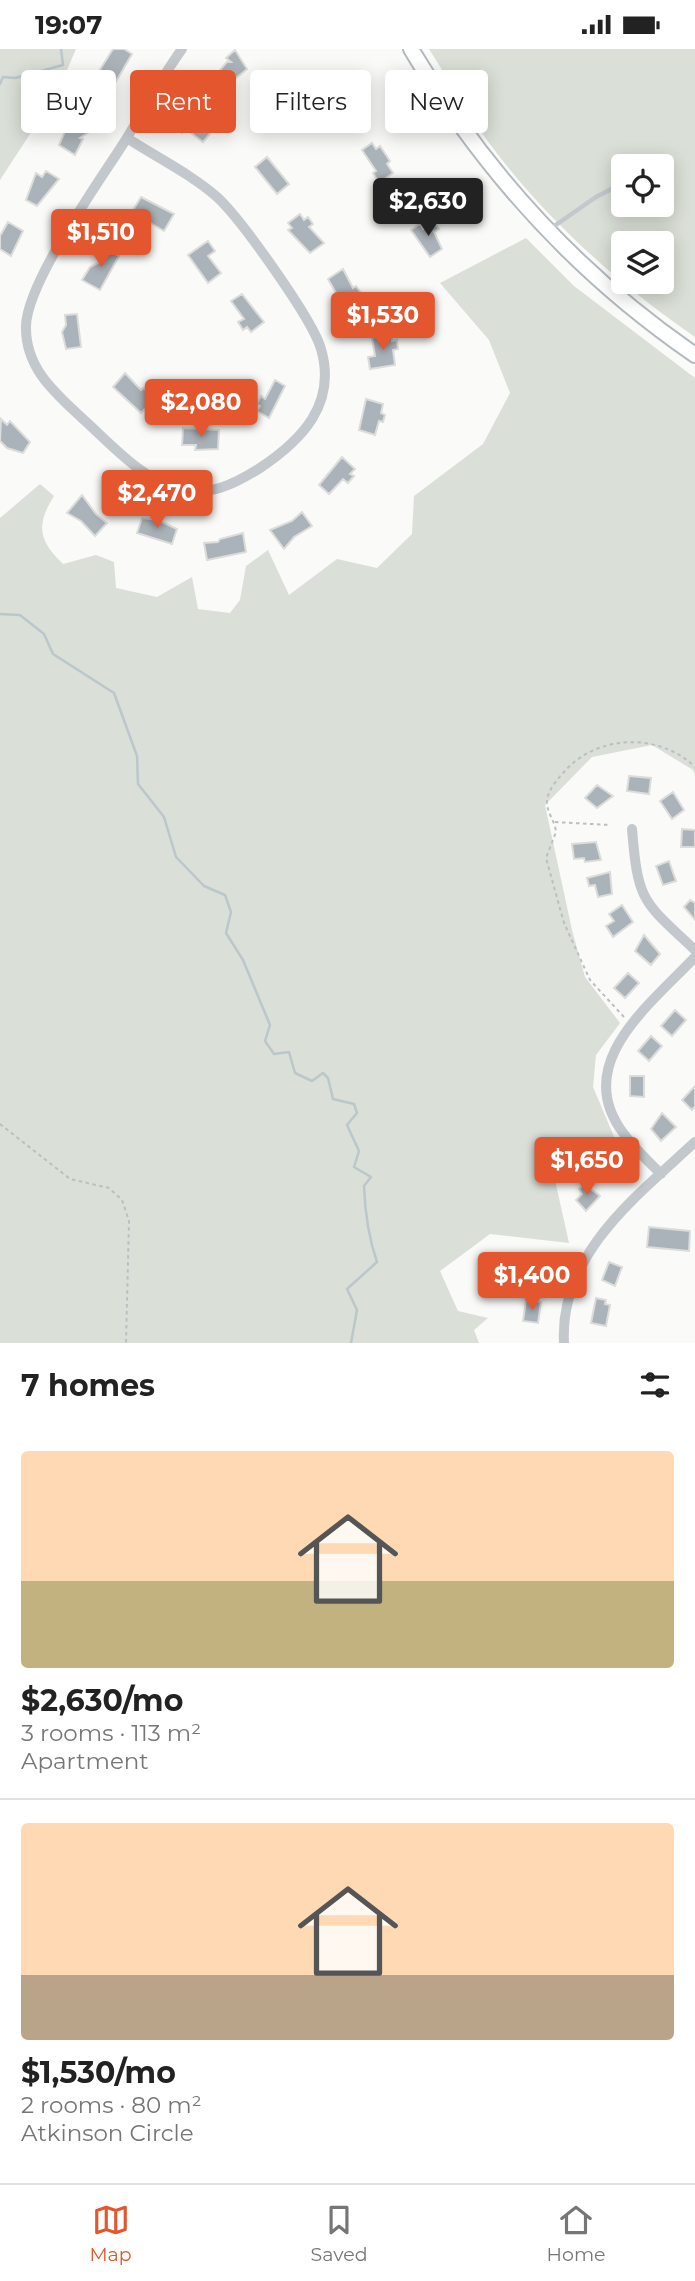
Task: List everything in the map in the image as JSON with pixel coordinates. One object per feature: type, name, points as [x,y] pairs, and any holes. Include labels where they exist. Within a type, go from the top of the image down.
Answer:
[{"type":"main road","points":[[411,49],[475,147],[547,232],[624,303],[695,355]]},
{"type":"street","points":[[127,138],[216,197],[225,206],[311,325],[321,350],[325,381],[323,396],[309,428],[288,449],[238,482],[217,489],[180,489],[148,475],[48,387],[28,346],[28,310],[41,278],[127,138],[182,49]]},
{"type":"street","points":[[632,829],[635,874],[641,892],[655,912],[695,950]]},
{"type":"street","points":[[661,1174],[623,1133],[607,1101],[605,1083],[610,1058],[632,1025],[695,957]]},
{"type":"street","points":[[564,1343],[569,1296],[588,1253],[609,1224],[695,1142]]},
{"type":"lane","points":[[547,232],[611,189]]},
{"type":"path","points":[[632,1025],[590,980],[564,923],[546,858],[556,832],[555,822],[546,803],[550,791],[568,767],[597,748],[647,742],[672,750],[695,767]]},
{"type":"path","points":[[555,822],[610,825]]},
{"type":"path","points":[[0,1124],[70,1179],[109,1188],[122,1201],[129,1221],[127,1343]]},
{"type":"shaded area","points":[[0,49],[76,49],[67,70],[21,70],[21,133],[31,133],[0,180]]},
{"type":"shaded area","points":[[429,49],[695,49],[695,337],[638,294],[674,294],[674,231],[611,231],[611,272],[540,204],[482,133],[488,133],[488,70],[442,70]]},
{"type":"shaded area","points":[[526,238],[574,286],[695,378],[695,775],[693,770],[652,745],[592,757],[545,805],[585,977],[620,1023],[596,1055],[593,1087],[615,1139],[553,1171],[569,1243],[490,1234],[440,1271],[458,1311],[488,1318],[474,1330],[479,1343],[0,1343],[0,518],[40,484],[54,496],[44,515],[44,540],[63,564],[96,555],[114,562],[116,588],[157,597],[192,577],[198,609],[230,613],[240,600],[246,566],[268,550],[289,595],[337,559],[377,568],[412,534],[414,496],[483,444],[510,393],[489,340],[440,283]]},
{"type":"building","points":[[113,49],[124,49],[132,54],[116,81],[116,70],[100,70]]},
{"type":"building","points":[[235,50],[247,69],[236,78],[236,70],[220,70],[227,62],[231,62],[226,58]]},
{"type":"building","points":[[64,133],[88,133],[80,138],[83,139],[75,155],[59,145]]},
{"type":"building","points":[[191,133],[210,133],[203,142]]},
{"type":"building","points":[[372,143],[376,149],[380,146],[390,161],[387,164],[393,173],[379,183],[373,173],[376,171],[362,150]]},
{"type":"building","points":[[267,157],[289,184],[277,194],[255,167]]},
{"type":"building","points":[[46,171],[59,179],[37,206],[26,200],[36,173],[42,177]]},
{"type":"building","points":[[141,197],[174,214],[164,231],[132,212]]},
{"type":"building","points":[[300,214],[304,220],[308,217],[313,224],[309,227],[324,243],[310,253],[288,230],[292,228],[288,223]]},
{"type":"building","points":[[434,221],[439,229],[434,232],[442,249],[430,257],[411,230],[420,224],[423,229]]},
{"type":"building","points":[[8,222],[23,231],[11,256],[0,249],[0,236]]},
{"type":"building","points":[[208,241],[215,251],[208,256],[221,273],[208,283],[188,255]]},
{"type":"building","points":[[104,247],[119,256],[100,290],[82,280],[90,267],[98,263]]},
{"type":"building","points":[[343,269],[353,288],[356,286],[361,293],[358,295],[362,301],[347,312],[328,279]]},
{"type":"building","points":[[242,294],[264,322],[251,332],[247,327],[243,330],[238,322],[244,319],[231,301]]},
{"type":"building","points":[[77,314],[81,347],[66,349],[62,332],[66,325],[65,315]]},
{"type":"building","points":[[391,335],[392,341],[397,340],[398,349],[393,350],[395,365],[370,369],[368,357],[375,356],[372,338]]},
{"type":"building","points":[[125,373],[141,390],[143,388],[155,398],[141,413],[113,387]]},
{"type":"building","points":[[275,380],[285,386],[269,418],[257,411],[260,406],[257,404],[261,396],[265,399]]},
{"type":"building","points":[[366,399],[383,404],[381,413],[385,415],[383,422],[379,421],[375,435],[359,430]]},
{"type":"building","points":[[1,419],[7,425],[10,421],[30,442],[23,453],[7,448],[0,441]]},
{"type":"building","points":[[183,428],[219,430],[218,449],[195,450],[196,445],[182,445]]},
{"type":"building","points":[[342,457],[355,469],[350,474],[354,476],[348,483],[343,479],[329,494],[319,485]]},
{"type":"building","points":[[82,495],[96,514],[107,523],[95,536],[81,521],[67,513]]},
{"type":"building","points":[[302,512],[312,526],[294,537],[284,549],[270,530],[292,521]]},
{"type":"building","points":[[142,518],[158,520],[177,529],[172,544],[137,533]]},
{"type":"building","points":[[243,533],[246,552],[207,560],[204,543],[218,542],[220,539]]},
{"type":"building","points":[[629,776],[651,778],[649,794],[627,791]]},
{"type":"building","points":[[597,785],[613,796],[597,808],[585,798]]},
{"type":"building","points":[[673,792],[684,810],[672,819],[660,801]]},
{"type":"building","points":[[682,829],[695,830],[695,847],[681,847]]},
{"type":"building","points":[[596,842],[601,860],[585,862],[584,858],[574,859],[572,844]]},
{"type":"building","points":[[669,861],[676,881],[663,885],[656,866]]},
{"type":"building","points":[[610,872],[612,894],[598,897],[595,885],[589,886],[587,878]]},
{"type":"building","points":[[690,900],[695,903],[695,920],[684,907]]},
{"type":"building","points":[[622,905],[633,922],[613,937],[606,926],[614,921],[609,914]]},
{"type":"building","points":[[644,935],[660,954],[651,965],[635,951]]},
{"type":"building","points":[[628,973],[639,983],[625,998],[614,988]]},
{"type":"building","points":[[675,1010],[686,1020],[672,1036],[661,1026]]},
{"type":"building","points":[[651,1036],[662,1046],[649,1061],[638,1051]]},
{"type":"building","points":[[630,1076],[644,1076],[644,1097],[630,1096]]},
{"type":"building","points":[[695,1086],[695,1106],[692,1110],[682,1100]]},
{"type":"building","points":[[662,1113],[676,1127],[661,1141],[651,1129]]},
{"type":"building","points":[[613,1156],[626,1173],[616,1182],[602,1166]]},
{"type":"building","points":[[584,1184],[600,1196],[586,1211],[576,1200],[582,1194],[579,1189]]},
{"type":"building","points":[[649,1227],[690,1231],[689,1251],[647,1247]]},
{"type":"building","points":[[536,1259],[549,1265],[544,1278],[549,1280],[545,1289],[527,1279]]},
{"type":"building","points":[[609,1262],[622,1267],[615,1286],[602,1280]]},
{"type":"building","points":[[596,1298],[606,1300],[605,1304],[610,1305],[606,1326],[591,1323]]},
{"type":"building","points":[[526,1300],[541,1302],[538,1323],[523,1321]]},
{"type":"waterway","points":[[0,84],[3,77],[15,78],[63,65],[61,49]]},
{"type":"waterway","points":[[0,614],[20,615],[44,634],[53,654],[114,693],[137,756],[138,784],[164,817],[176,857],[204,886],[225,895],[231,912],[226,933],[243,960],[270,1025],[265,1041],[274,1054],[289,1052],[295,1073],[312,1081],[323,1073],[328,1078],[333,1099],[354,1104],[357,1113],[347,1125],[359,1151],[354,1167],[371,1177],[364,1186],[364,1196],[369,1234],[377,1262],[347,1289],[357,1310],[351,1343]]}]
